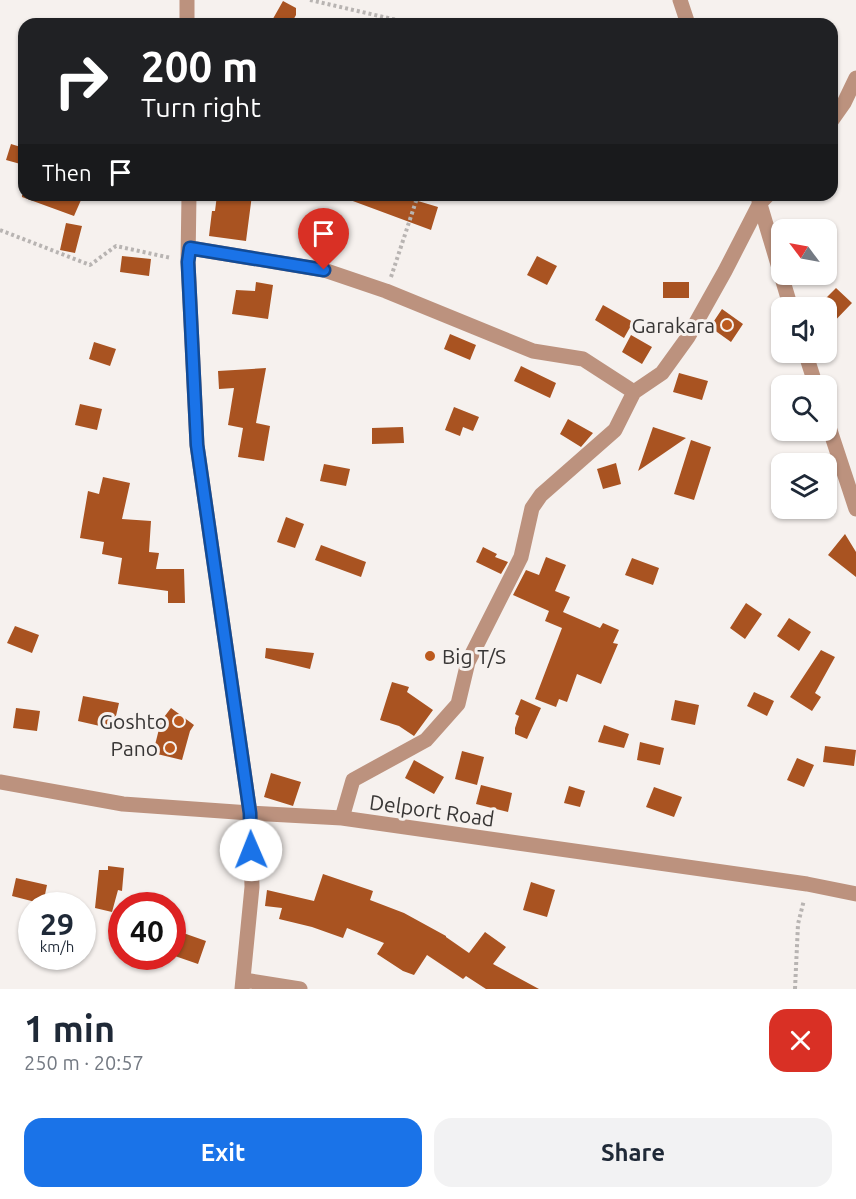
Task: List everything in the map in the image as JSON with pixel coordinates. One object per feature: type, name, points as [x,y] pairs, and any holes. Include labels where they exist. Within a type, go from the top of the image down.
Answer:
[{"type":"street","points":[[187,0],[187,18]]},
{"type":"street","points":[[680,0],[686,18]]},
{"type":"street","points":[[838,112],[856,78]]},
{"type":"street","points":[[189,201],[197,445],[250,813],[252,886],[243,984],[300,989]]},
{"type":"street","points":[[342,818],[353,780],[426,740],[458,704],[468,662],[521,557],[532,508],[542,495],[615,430],[634,392],[662,373],[688,337],[725,272],[760,201]]},
{"type":"street","points":[[763,201],[787,297]]},
{"type":"street","points":[[189,255],[324,270],[386,291],[533,351],[583,359],[634,392]]},
{"type":"street","points":[[834,441],[856,509]]},
{"type":"street","name":"Delport Road","points":[[0,782],[123,804],[342,818],[807,884],[856,894]]},
{"type":"path","points":[[310,0],[388,18]]},
{"type":"path","points":[[386,291],[416,201]]},
{"type":"path","points":[[0,230],[90,265],[116,246],[189,255]]},
{"type":"path","points":[[795,989],[798,924],[807,884]]},
{"type":"building","points":[[283,1],[296,8],[294,18],[273,18]]},
{"type":"building","points":[[11,144],[18,146],[18,163],[6,160]]},
{"type":"building","points":[[33,201],[81,201],[74,216]]},
{"type":"building","points":[[216,201],[251,201],[246,241],[209,236],[212,211],[215,211]]},
{"type":"building","points":[[353,201],[418,201],[438,207],[431,230]]},
{"type":"building","points":[[66,223],[82,226],[75,253],[60,250]]},
{"type":"building","points":[[122,256],[151,259],[149,276],[120,272]]},
{"type":"building","points":[[537,256],[557,266],[547,285],[527,275]]},
{"type":"building","points":[[256,282],[273,285],[268,319],[232,314],[236,290],[255,291]]},
{"type":"building","name":"Garakara","points":[[663,282],[689,282],[689,298],[663,298]]},
{"type":"building","points":[[836,288],[852,303],[837,319],[837,297],[827,297]]},
{"type":"building","points":[[603,305],[633,322],[624,338],[595,320]]},
{"type":"building","name":"Garakara","points":[[722,309],[743,324],[731,342],[710,327]]},
{"type":"building","points":[[450,334],[476,345],[470,360],[444,349]]},
{"type":"building","points":[[631,335],[652,347],[642,364],[622,352]]},
{"type":"building","points":[[94,342],[116,349],[110,366],[89,359]]},
{"type":"building","points":[[521,366],[556,383],[550,398],[514,381]]},
{"type":"building","points":[[266,368],[256,423],[270,426],[264,461],[238,457],[243,428],[228,425],[234,388],[219,389],[218,371]]},
{"type":"building","points":[[679,373],[708,381],[702,400],[673,392]]},
{"type":"building","points":[[80,404],[102,409],[97,430],[75,425]]},
{"type":"building","points":[[454,407],[479,417],[473,431],[463,427],[460,436],[445,430]]},
{"type":"building","points":[[568,419],[593,433],[581,447],[560,434]]},
{"type":"building","points":[[403,427],[404,443],[372,444],[372,428]]},
{"type":"building","points":[[653,427],[686,438],[638,471]]},
{"type":"building","points":[[691,440],[711,447],[694,500],[674,494]]},
{"type":"building","points":[[616,463],[621,484],[603,489],[597,469]]},
{"type":"building","points":[[324,464],[350,469],[346,486],[320,481]]},
{"type":"building","points":[[103,477],[130,483],[122,519],[151,521],[149,552],[159,553],[156,569],[184,569],[185,603],[168,603],[168,591],[118,584],[122,558],[102,554],[104,542],[80,538],[88,491],[99,494]]},
{"type":"building","points":[[286,517],[304,524],[295,548],[277,542]]},
{"type":"building","points":[[845,534],[856,552],[856,577],[828,555]]},
{"type":"building","points":[[321,545],[366,562],[361,577],[315,560]]},
{"type":"building","points":[[483,547],[497,554],[495,557],[508,562],[501,574],[476,562]]},
{"type":"building","points":[[546,557],[566,565],[555,591],[570,597],[563,612],[600,628],[603,623],[619,630],[613,643],[618,644],[601,684],[577,674],[567,702],[559,699],[556,707],[535,699],[562,628],[545,621],[549,611],[513,595],[526,570],[539,575]]},
{"type":"building","points":[[632,558],[659,568],[653,585],[625,575]]},
{"type":"building","points":[[746,603],[762,614],[745,639],[730,628]]},
{"type":"building","points":[[789,618],[811,632],[799,651],[777,636]]},
{"type":"building","points":[[15,626],[39,635],[32,653],[7,643]]},
{"type":"building","points":[[266,648],[314,653],[310,669],[265,658]]},
{"type":"building","points":[[821,650],[835,657],[815,693],[821,697],[812,711],[790,697]]},
{"type":"building","points":[[392,682],[409,687],[407,692],[433,710],[414,736],[399,726],[380,720]]},
{"type":"building","points":[[754,692],[774,701],[767,716],[747,706]]},
{"type":"building","points":[[83,696],[119,703],[113,729],[78,721]]},
{"type":"building","points":[[521,699],[541,708],[527,739],[515,734],[519,716],[515,714]]},
{"type":"building","points":[[675,700],[699,705],[695,725],[671,720]]},
{"type":"building","points":[[16,708],[40,711],[37,731],[13,728]]},
{"type":"building","points":[[171,708],[194,725],[190,731],[182,760],[153,753],[161,721]]},
{"type":"building","points":[[604,725],[629,734],[624,748],[598,742]]},
{"type":"building","points":[[640,742],[664,748],[660,765],[637,760]]},
{"type":"building","points":[[825,746],[856,750],[854,766],[823,762]]},
{"type":"building","points":[[462,751],[484,757],[477,785],[455,779]]},
{"type":"building","points":[[797,758],[814,765],[804,787],[787,780]]},
{"type":"building","points":[[414,760],[444,777],[434,794],[405,778]]},
{"type":"building","points":[[271,773],[301,782],[293,806],[264,797]]},
{"type":"building","points":[[481,785],[512,793],[508,812],[476,804]]},
{"type":"building","points":[[569,786],[585,791],[580,807],[564,803]]},
{"type":"building","points":[[654,787],[682,797],[674,817],[646,807]]},
{"type":"building","points":[[108,866],[124,868],[122,891],[108,892],[108,911],[96,908],[96,898],[99,870],[108,870]]},
{"type":"building","points":[[323,874],[373,891],[370,900],[404,913],[446,936],[469,953],[485,932],[506,947],[493,964],[539,989],[486,989],[466,976],[463,979],[427,955],[414,975],[403,971],[377,954],[384,943],[347,928],[343,938],[279,919],[282,908],[265,906],[267,890],[314,901]]},
{"type":"building","points":[[16,878],[47,885],[46,892],[18,892],[18,898],[12,896]]},
{"type":"building","points":[[531,882],[555,890],[547,917],[523,910]]},
{"type":"building","points":[[186,934],[206,941],[198,964],[186,960]]},
{"type":"place","name":"Garakara","points":[[727,325]]},
{"type":"place","name":"Big T/S","points":[[430,656]]},
{"type":"place","name":"Goshto","points":[[179,721]]},
{"type":"place","name":"Pano","points":[[170,748]]},
{"type":"route","points":[[251,850],[250,813],[197,445],[188,262],[190,248],[324,270]]}]
